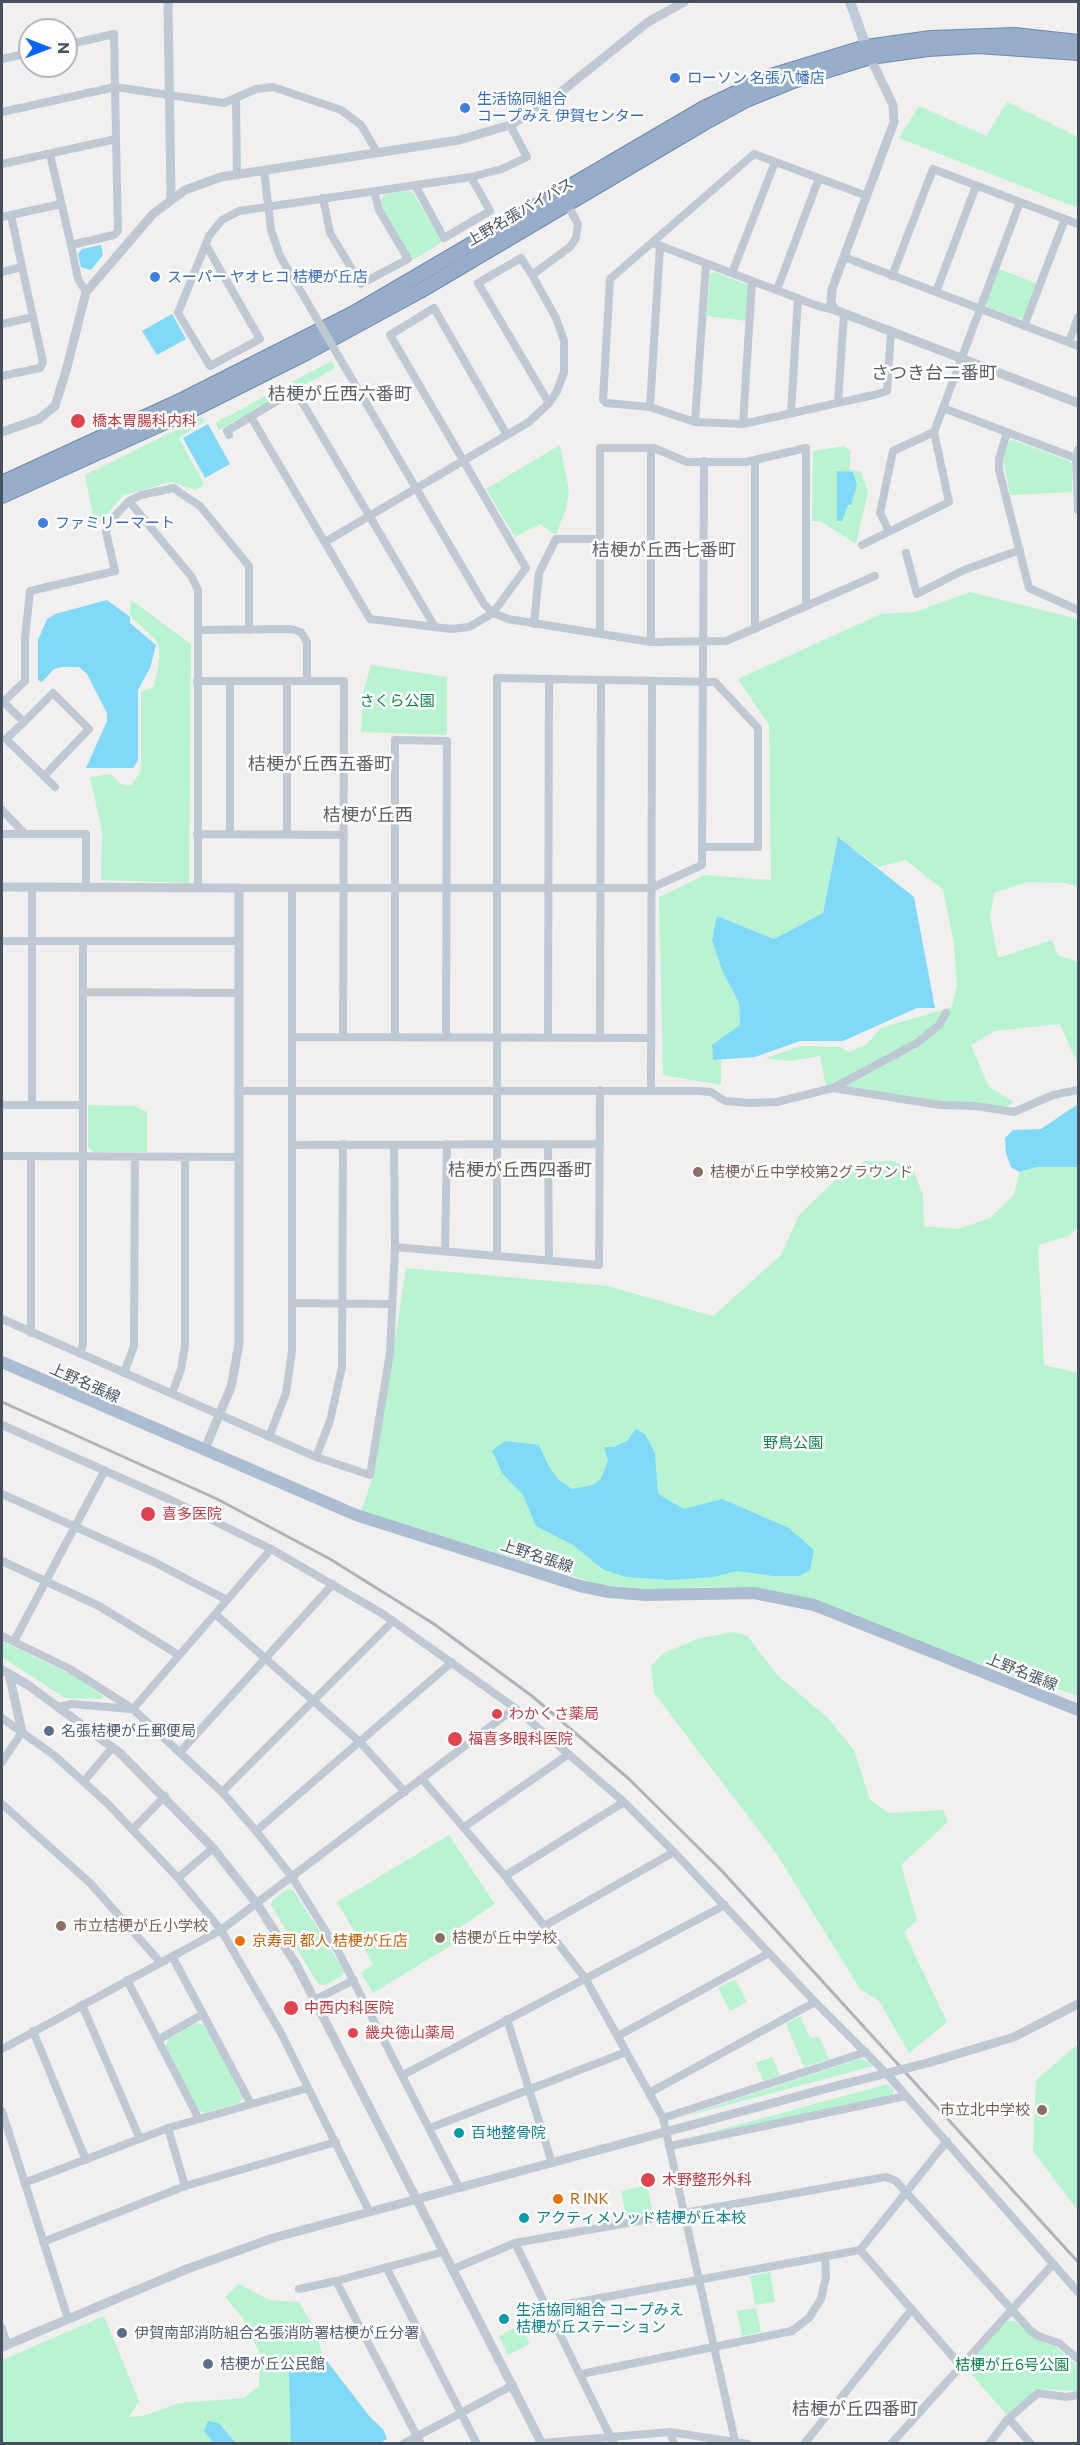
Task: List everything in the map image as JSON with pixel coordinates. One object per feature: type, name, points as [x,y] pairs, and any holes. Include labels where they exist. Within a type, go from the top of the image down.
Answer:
[{"type":"highway","name":"上野名張バイパス","points":[[2,483],[184,399],[354,313],[714,104],[771,76],[868,52],[981,36],[1014,35],[1078,42]]},
{"type":"highway","name":"上野名張バイパス","points":[[2,496],[202,405],[306,353],[420,291],[746,100],[868,52],[978,46],[1078,53]]},
{"type":"main road","points":[[850,2],[868,52]]},
{"type":"main road","name":"上野名張線","points":[[2,1362],[356,1515],[580,1586],[636,1594],[754,1593],[814,1605],[1078,1710]]},
{"type":"street","points":[[168,2],[171,199]]},
{"type":"street","points":[[2,432],[39,419],[55,406],[86,292],[153,213],[171,199],[199,184],[237,174],[459,140],[510,125],[542,108],[648,22],[684,2]]},
{"type":"street","points":[[71,245],[114,235],[118,231],[114,34],[78,42]]},
{"type":"street","points":[[835,309],[830,296],[893,126],[895,113],[868,52]]},
{"type":"street","points":[[2,59],[18,56]]},
{"type":"street","points":[[2,112],[115,87],[224,103],[236,100],[256,89],[273,87],[333,105],[361,125],[377,152]]},
{"type":"street","points":[[236,100],[237,174]]},
{"type":"street","points":[[206,245],[260,339],[210,366],[178,313],[206,245],[216,225],[227,216],[239,211],[268,206],[471,177],[502,169],[527,157],[510,125]]},
{"type":"street","points":[[2,164],[116,139]]},
{"type":"street","points":[[50,154],[78,279],[86,292]]},
{"type":"street","points":[[867,196],[754,154],[656,244],[610,279],[603,400],[606,403],[650,406],[695,422],[743,424],[838,403],[887,391],[891,332]]},
{"type":"street","points":[[732,273],[775,162]]},
{"type":"street","points":[[892,276],[933,169],[1078,224]]},
{"type":"street","points":[[264,170],[271,230],[280,256],[484,604],[493,613],[508,619],[534,624],[651,642],[726,641],[875,576]]},
{"type":"street","points":[[415,185],[444,237],[490,211],[471,177]]},
{"type":"street","points":[[777,290],[819,178]]},
{"type":"street","points":[[936,292],[976,186]]},
{"type":"street","points":[[323,198],[330,233],[361,284],[408,258],[379,210],[374,191]]},
{"type":"street","points":[[862,545],[949,502],[934,432],[1020,202]]},
{"type":"street","points":[[2,217],[62,204]]},
{"type":"street","points":[[532,275],[576,238],[578,224],[567,204]]},
{"type":"street","points":[[2,376],[39,368],[43,363],[11,215]]},
{"type":"street","points":[[1024,326],[1065,219]]},
{"type":"street","points":[[656,244],[798,298],[835,309],[1078,403]]},
{"type":"street","points":[[650,406],[656,244]]},
{"type":"street","points":[[844,257],[1078,346]]},
{"type":"street","points":[[325,542],[507,435],[534,418],[549,403],[557,391],[564,372],[564,341],[556,318],[521,258],[478,283],[549,403]]},
{"type":"street","points":[[695,422],[706,264]]},
{"type":"street","points":[[2,272],[22,267]]},
{"type":"street","points":[[743,424],[752,281]]},
{"type":"street","points":[[791,413],[798,298]]},
{"type":"street","points":[[251,417],[370,619],[462,629],[493,613],[526,568],[390,335],[434,308],[507,435]]},
{"type":"street","points":[[838,403],[844,314]]},
{"type":"street","points":[[2,324],[33,317]]},
{"type":"street","points":[[1069,342],[1078,317]]},
{"type":"street","points":[[229,435],[227,431],[295,390],[435,627]]},
{"type":"street","points":[[943,408],[1077,459]]},
{"type":"street","points":[[889,531],[880,513],[893,451],[934,432]]},
{"type":"street","points":[[1007,432],[999,459],[999,470],[1029,588],[1078,610]]},
{"type":"street","points":[[600,634],[600,448],[651,448],[687,462],[755,460],[806,448],[806,605]]},
{"type":"street","points":[[651,448],[651,642]]},
{"type":"street","points":[[1078,450],[1078,510]]},
{"type":"street","points":[[755,460],[755,629]]},
{"type":"street","points":[[2,887],[651,888],[702,865],[704,461]]},
{"type":"street","points":[[24,722],[2,702],[25,681],[25,638],[30,591],[115,571],[106,532],[108,523],[129,501],[174,488],[200,506],[249,566],[249,630]]},
{"type":"street","points":[[129,501],[195,581],[198,590],[198,888]]},
{"type":"street","points":[[534,624],[539,573],[556,539],[600,539]]},
{"type":"street","points":[[906,553],[917,594],[964,570],[1020,550]]},
{"type":"street","points":[[198,630],[291,629],[304,634],[307,642],[307,681]]},
{"type":"street","points":[[497,1255],[497,678],[715,682],[758,728],[758,847],[703,847]]},
{"type":"street","points":[[548,1038],[549,679]]},
{"type":"street","points":[[600,680],[600,1038]]},
{"type":"street","points":[[197,681],[344,681],[343,1037]]},
{"type":"street","points":[[230,681],[230,834]]},
{"type":"street","points":[[287,681],[287,835]]},
{"type":"street","points":[[651,1091],[652,682]]},
{"type":"street","points":[[44,776],[89,729],[53,693],[6,739],[55,787]]},
{"type":"street","points":[[395,1037],[395,740],[447,741],[446,1037]]},
{"type":"street","points":[[2,810],[26,834]]},
{"type":"street","points":[[2,834],[86,834],[86,887]]},
{"type":"street","points":[[197,834],[344,835]]},
{"type":"street","points":[[32,887],[32,1105]]},
{"type":"street","points":[[204,1451],[231,1387],[238,1355],[239,888]]},
{"type":"street","points":[[269,1437],[282,1404],[290,1372],[292,888]]},
{"type":"street","points":[[2,941],[239,941]]},
{"type":"street","points":[[80,1354],[83,1344],[83,941]]},
{"type":"street","points":[[83,992],[239,993]]},
{"type":"street","points":[[238,1091],[706,1091],[725,1101],[777,1102],[833,1088],[917,1043],[939,1025],[946,1013]]},
{"type":"street","points":[[293,1037],[651,1038]]},
{"type":"street","points":[[833,1088],[940,1105],[976,1106],[1002,1112],[1022,1110],[1053,1095],[1078,1090]]},
{"type":"street","points":[[395,1247],[599,1265],[600,1090]]},
{"type":"street","points":[[2,1105],[83,1105]]},
{"type":"street","points":[[292,1144],[600,1144]]},
{"type":"street","points":[[316,1457],[330,1421],[343,1353],[343,1144]]},
{"type":"street","points":[[2,1319],[316,1457],[370,1475],[390,1353],[395,1247],[394,1144]]},
{"type":"street","points":[[446,1251],[447,1144]]},
{"type":"street","points":[[548,1144],[549,1260]]},
{"type":"street","points":[[2,1156],[238,1157]]},
{"type":"street","points":[[32,1156],[32,1333]]},
{"type":"street","points":[[124,1373],[134,1346],[135,1157]]},
{"type":"street","points":[[172,1394],[181,1369],[185,1346],[185,1157]]},
{"type":"street","points":[[292,1303],[392,1304]]},
{"type":"street","points":[[2,1425],[105,1470],[271,1549],[393,1621],[515,1708],[624,1802],[674,1852],[815,2002],[866,2052],[1078,2292]]},
{"type":"street","points":[[14,1641],[105,1470]]},
{"type":"street","points":[[2,1494],[75,1526],[227,1600]]},
{"type":"street","points":[[133,1709],[271,1549]]},
{"type":"street","points":[[2,1561],[99,1606],[179,1656]]},
{"type":"street","points":[[181,1751],[333,1584]]},
{"type":"street","points":[[215,1614],[360,1742],[405,1792]]},
{"type":"street","points":[[222,1792],[393,1621]]},
{"type":"street","points":[[2,1636],[77,1673],[133,1709],[181,1751],[222,1792],[256,1831],[292,1877],[354,1980],[459,2187]]},
{"type":"street","points":[[256,1831],[452,1662]]},
{"type":"street","points":[[5,1672],[59,1707],[112,1748],[165,1796],[213,1848],[257,1904],[296,1964],[542,2443],[613,2440],[670,2432],[746,2443]]},
{"type":"street","points":[[2,1762],[22,1732],[5,1672]]},
{"type":"street","points":[[59,1707],[72,1704],[133,1709]]},
{"type":"street","points":[[2,2049],[220,1930],[515,1708]]},
{"type":"street","points":[[2,1718],[84,1781],[134,1829],[220,1930],[282,2035],[369,2211]]},
{"type":"street","points":[[84,1781],[112,1748]]},
{"type":"street","points":[[464,1827],[569,1754]]},
{"type":"street","points":[[422,1779],[505,1876],[585,1978],[663,2118],[735,2441]]},
{"type":"street","points":[[134,1829],[165,1796]]},
{"type":"street","points":[[505,1876],[624,1802]]},
{"type":"street","points":[[2,1804],[90,1883],[160,1962]]},
{"type":"street","points":[[178,1878],[213,1848]]},
{"type":"street","points":[[544,1926],[674,1852]]},
{"type":"street","points":[[403,2075],[725,1905]]},
{"type":"street","points":[[618,2036],[769,1953]]},
{"type":"street","points":[[172,1956],[251,2104]]},
{"type":"street","points":[[127,1980],[199,2120]]},
{"type":"street","points":[[314,2000],[354,1980]]},
{"type":"street","points":[[650,2093],[815,2002]]},
{"type":"street","points":[[2,2328],[4,2346],[198,2265],[273,2238],[931,2062],[1014,2037],[1078,2004]]},
{"type":"street","points":[[82,2005],[140,2139]]},
{"type":"street","points":[[158,2040],[203,2014]]},
{"type":"street","points":[[507,2019],[552,2163]]},
{"type":"street","points":[[33,2031],[86,2160]]},
{"type":"street","points":[[430,2128],[626,2052]]},
{"type":"street","points":[[663,2118],[866,2052]]},
{"type":"street","points":[[24,2183],[168,2128],[309,2088]]},
{"type":"street","points":[[670,2146],[906,2096]]},
{"type":"street","points":[[2,2117],[68,2319]]},
{"type":"street","points":[[168,2128],[185,2186]]},
{"type":"street","points":[[546,2308],[860,2250],[947,2141]]},
{"type":"street","points":[[42,2242],[185,2186],[336,2142]]},
{"type":"street","points":[[453,2269],[515,2243],[880,2177],[891,2178],[1010,2310],[1038,2336],[1059,2343],[1078,2359]]},
{"type":"street","points":[[515,2243],[613,2440]]},
{"type":"street","points":[[860,2250],[961,2366]]},
{"type":"street","points":[[298,2289],[443,2252]]},
{"type":"street","points":[[581,2374],[786,2334],[804,2323],[814,2312],[823,2292],[825,2256]]},
{"type":"street","points":[[891,2444],[1052,2265]]},
{"type":"street","points":[[386,2267],[477,2444]]},
{"type":"street","points":[[336,2281],[421,2444]]},
{"type":"street","points":[[804,2444],[912,2309]]},
{"type":"street","points":[[403,2444],[513,2385]]},
{"type":"street","points":[[989,2444],[1009,2419],[1038,2393],[1066,2397],[1078,2395]]},
{"type":"street","points":[[1009,2419],[1031,2444]]},
{"type":"street","points":[[670,2432],[674,2444]]},
{"type":"green space","points":[[1007,102],[1078,137],[1078,208],[899,138],[919,106],[986,136]]},
{"type":"green space","points":[[408,191],[413,193],[442,242],[413,260],[383,209],[381,199],[386,194]]},
{"type":"green space","points":[[999,269],[1036,283],[1023,317],[1020,319],[988,307],[986,303]]},
{"type":"green space","points":[[714,272],[748,285],[746,321],[707,316],[710,274]]},
{"type":"green space","points":[[331,361],[335,368],[299,388],[297,385],[219,430],[215,423]]},
{"type":"green space","points":[[202,417],[205,421],[179,438],[204,484],[196,490],[171,482],[124,495],[95,527],[85,475]]},
{"type":"green space","points":[[1013,440],[1069,461],[1072,464],[1072,492],[1010,495],[1003,458],[1009,441]]},
{"type":"green space","points":[[560,445],[569,491],[566,509],[556,535],[540,524],[515,537],[486,489]]},
{"type":"green space","points":[[844,446],[851,452],[849,469],[861,472],[868,492],[856,544],[820,521],[812,521],[813,451]]},
{"type":"green space","points":[[970,592],[1078,619],[1078,887],[1066,883],[1028,882],[994,893],[990,917],[998,958],[1052,940],[1058,955],[1078,962],[1078,1065],[1060,1024],[995,1031],[971,1045],[989,1087],[1014,1102],[1003,1109],[979,1103],[943,1102],[842,1085],[826,1087],[820,1056],[789,1061],[765,1058],[801,1046],[839,1047],[850,1052],[867,1044],[881,1028],[952,1007],[957,986],[954,944],[943,890],[906,860],[878,867],[838,837],[823,913],[774,939],[717,916],[722,970],[739,1003],[740,1025],[713,1060],[721,1060],[721,1085],[663,1075],[659,897],[705,875],[771,880],[769,725],[738,679],[881,614],[915,612]]},
{"type":"green space","points":[[131,600],[191,644],[189,883],[101,880],[102,831],[90,777],[111,774],[119,783],[131,786],[141,771],[141,692],[154,686],[159,663],[159,648],[155,639],[130,616]]},
{"type":"green space","name":"さくら公園","points":[[371,665],[447,677],[447,735],[361,732],[363,693]]},
{"type":"green space","points":[[88,1105],[135,1106],[147,1112],[147,1152],[93,1152],[88,1147]]},
{"type":"green space","name":"野鳥公園","points":[[865,1161],[894,1161],[914,1172],[923,1195],[924,1226],[958,1229],[990,1218],[1014,1195],[1019,1172],[1037,1167],[1078,1167],[1078,1227],[1069,1236],[1038,1245],[1044,1365],[1078,1373],[1078,1696],[1037,1682],[1027,1682],[957,1655],[754,1588],[703,1587],[655,1590],[598,1584],[361,1511],[374,1474],[406,1268],[608,1286],[713,1316],[781,1255],[799,1215],[845,1171]]},
{"type":"green space","points":[[732,1632],[748,1636],[776,1674],[828,1718],[854,1750],[870,1800],[889,1813],[943,1810],[948,1822],[901,1865],[917,1920],[904,1932],[947,2022],[909,2053],[879,2001],[860,1989],[776,1853],[654,1693],[651,1666],[662,1654],[697,1639]]},
{"type":"green space","points":[[2,1641],[78,1678],[103,1696],[102,1699],[65,1698],[2,1657]]},
{"type":"green space","points":[[449,1835],[495,1904],[450,1934],[455,1943],[373,1993],[361,1973],[373,1964],[337,1902]]},
{"type":"green space","points":[[287,1889],[293,1890],[344,1971],[342,1976],[325,1985],[318,1984],[271,1905],[272,1901]]},
{"type":"green space","points":[[735,1979],[747,2002],[730,2011],[718,1988]]},
{"type":"green space","points":[[800,2016],[810,2038],[819,2037],[829,2059],[804,2067],[786,2024]]},
{"type":"green space","points":[[197,2023],[204,2025],[243,2097],[239,2103],[204,2113],[198,2109],[166,2046],[168,2039]]},
{"type":"green space","points":[[1078,2044],[1078,2211],[1033,2151],[1036,2080]]},
{"type":"green space","points":[[772,2057],[780,2075],[763,2081],[756,2063]]},
{"type":"green space","points":[[862,2058],[873,2066],[679,2118]]},
{"type":"green space","points":[[888,2084],[894,2090],[892,2096],[686,2139]]},
{"type":"green space","points":[[647,2185],[653,2213],[626,2217],[621,2191]]},
{"type":"green space","points":[[770,2272],[775,2302],[755,2305],[750,2276]]},
{"type":"green space","points":[[239,2284],[269,2300],[299,2302],[314,2327],[323,2356],[301,2355],[291,2361],[291,2444],[236,2443],[219,2423],[204,2431],[213,2443],[2,2443],[2,2360],[104,2316],[139,2401],[129,2417],[143,2416],[179,2403],[244,2398],[259,2386],[260,2354],[242,2317],[225,2297]]},
{"type":"green space","points":[[756,2308],[761,2332],[742,2336],[737,2311]]},
{"type":"green space","name":"桔梗が丘6号公園","points":[[1007,2321],[1015,2321],[1035,2339],[1055,2346],[1077,2365],[1078,2391],[1037,2389],[1007,2415],[965,2367]]},
{"type":"green space","points":[[520,2325],[530,2344],[508,2355],[499,2336]]},
{"type":"water","points":[[101,245],[103,255],[91,270],[81,267],[78,254],[82,249]]},
{"type":"water","points":[[172,314],[186,339],[157,355],[142,331]]},
{"type":"water","points":[[208,424],[230,464],[205,478],[183,438]]},
{"type":"water","points":[[837,471],[853,472],[857,485],[851,505],[848,505],[842,521],[837,521]]},
{"type":"water","points":[[107,600],[130,617],[130,623],[156,645],[150,668],[138,690],[138,760],[133,768],[86,768],[107,721],[107,713],[87,674],[79,667],[62,667],[54,669],[42,682],[38,680],[38,640],[47,619],[55,614]]},
{"type":"water","points":[[838,837],[914,897],[935,1008],[917,1008],[843,1041],[800,1041],[755,1057],[713,1060],[712,1045],[740,1025],[739,1003],[722,970],[712,940],[717,916],[774,939],[823,913]]},
{"type":"water","points":[[1078,1104],[1078,1167],[1037,1167],[1019,1172],[1011,1167],[1006,1153],[1005,1138],[1013,1130],[1041,1129]]},
{"type":"water","points":[[636,1429],[645,1434],[655,1453],[658,1494],[684,1509],[722,1499],[789,1528],[814,1550],[810,1570],[799,1576],[773,1576],[737,1571],[714,1577],[669,1580],[626,1577],[604,1570],[573,1545],[536,1526],[523,1495],[502,1473],[492,1451],[505,1441],[539,1445],[548,1465],[559,1480],[572,1489],[593,1485],[601,1479],[608,1460],[604,1447],[614,1447],[627,1441]]},
{"type":"water","points":[[301,2355],[323,2356],[370,2417],[383,2429],[387,2439],[378,2444],[291,2443],[289,2373],[291,2361]]},
{"type":"water","points":[[208,2421],[219,2423],[236,2443],[213,2443],[204,2431]]},
{"type":"railway","points":[[2,1402],[217,1499],[330,1559],[434,1624],[532,1696],[629,1779],[722,1871],[1078,2262]]},
{"type":"place","name":"ローソン 名張八幡店","points":[[675,78]]},
{"type":"place","name":"生活協同組合 コープみえ 伊賀センター","points":[[465,108]]},
{"type":"place","name":"スーパー ヤオヒコ 桔梗が丘店","points":[[155,277]]},
{"type":"place","name":"橋本胃腸科内科","points":[[78,421]]},
{"type":"place","name":"ファミリーマート","points":[[43,523]]},
{"type":"place","name":"桔梗が丘中学校第2グラウンド","points":[[698,1172]]},
{"type":"place","name":"喜多医院","points":[[148,1514]]},
{"type":"place","name":"わかくさ薬局","points":[[497,1714]]},
{"type":"place","name":"名張桔梗が丘郵便局","points":[[49,1731]]},
{"type":"place","name":"福喜多眼科医院","points":[[455,1739]]},
{"type":"place","name":"市立桔梗が丘小学校","points":[[61,1926]]},
{"type":"place","name":"桔梗が丘中学校","points":[[440,1938]]},
{"type":"place","name":"京寿司 都人 桔梗が丘店","points":[[240,1941]]},
{"type":"place","name":"中西内科医院","points":[[291,2008]]},
{"type":"place","name":"畿央徳山薬局","points":[[353,2033]]},
{"type":"place","name":"市立北中学校","points":[[1042,2110]]},
{"type":"place","name":"百地整骨院","points":[[459,2133]]},
{"type":"place","name":"木野整形外科","points":[[648,2180]]},
{"type":"place","name":"R INK","points":[[558,2199]]},
{"type":"place","name":"アクティメソッド桔梗が丘本校","points":[[524,2218]]},
{"type":"place","name":"生活協同組合 コープみえ 桔梗が丘ステーション","points":[[504,2319]]},
{"type":"place","name":"伊賀南部消防組合名張消防署桔梗が丘分署","points":[[122,2333]]},
{"type":"place","name":"桔梗が丘公民館","points":[[208,2364]]},
{"type":"district","name":"さつき台二番町","points":[[934,373]]},
{"type":"district","name":"桔梗が丘西六番町","points":[[340,394]]},
{"type":"district","name":"桔梗が丘西七番町","points":[[664,550]]},
{"type":"district","name":"桔梗が丘西五番町","points":[[320,764]]},
{"type":"district","name":"桔梗が丘西","points":[[368,815]]},
{"type":"district","name":"桔梗が丘西四番町","points":[[520,1170]]},
{"type":"district","name":"桔梗が丘四番町","points":[[855,2409]]}]
